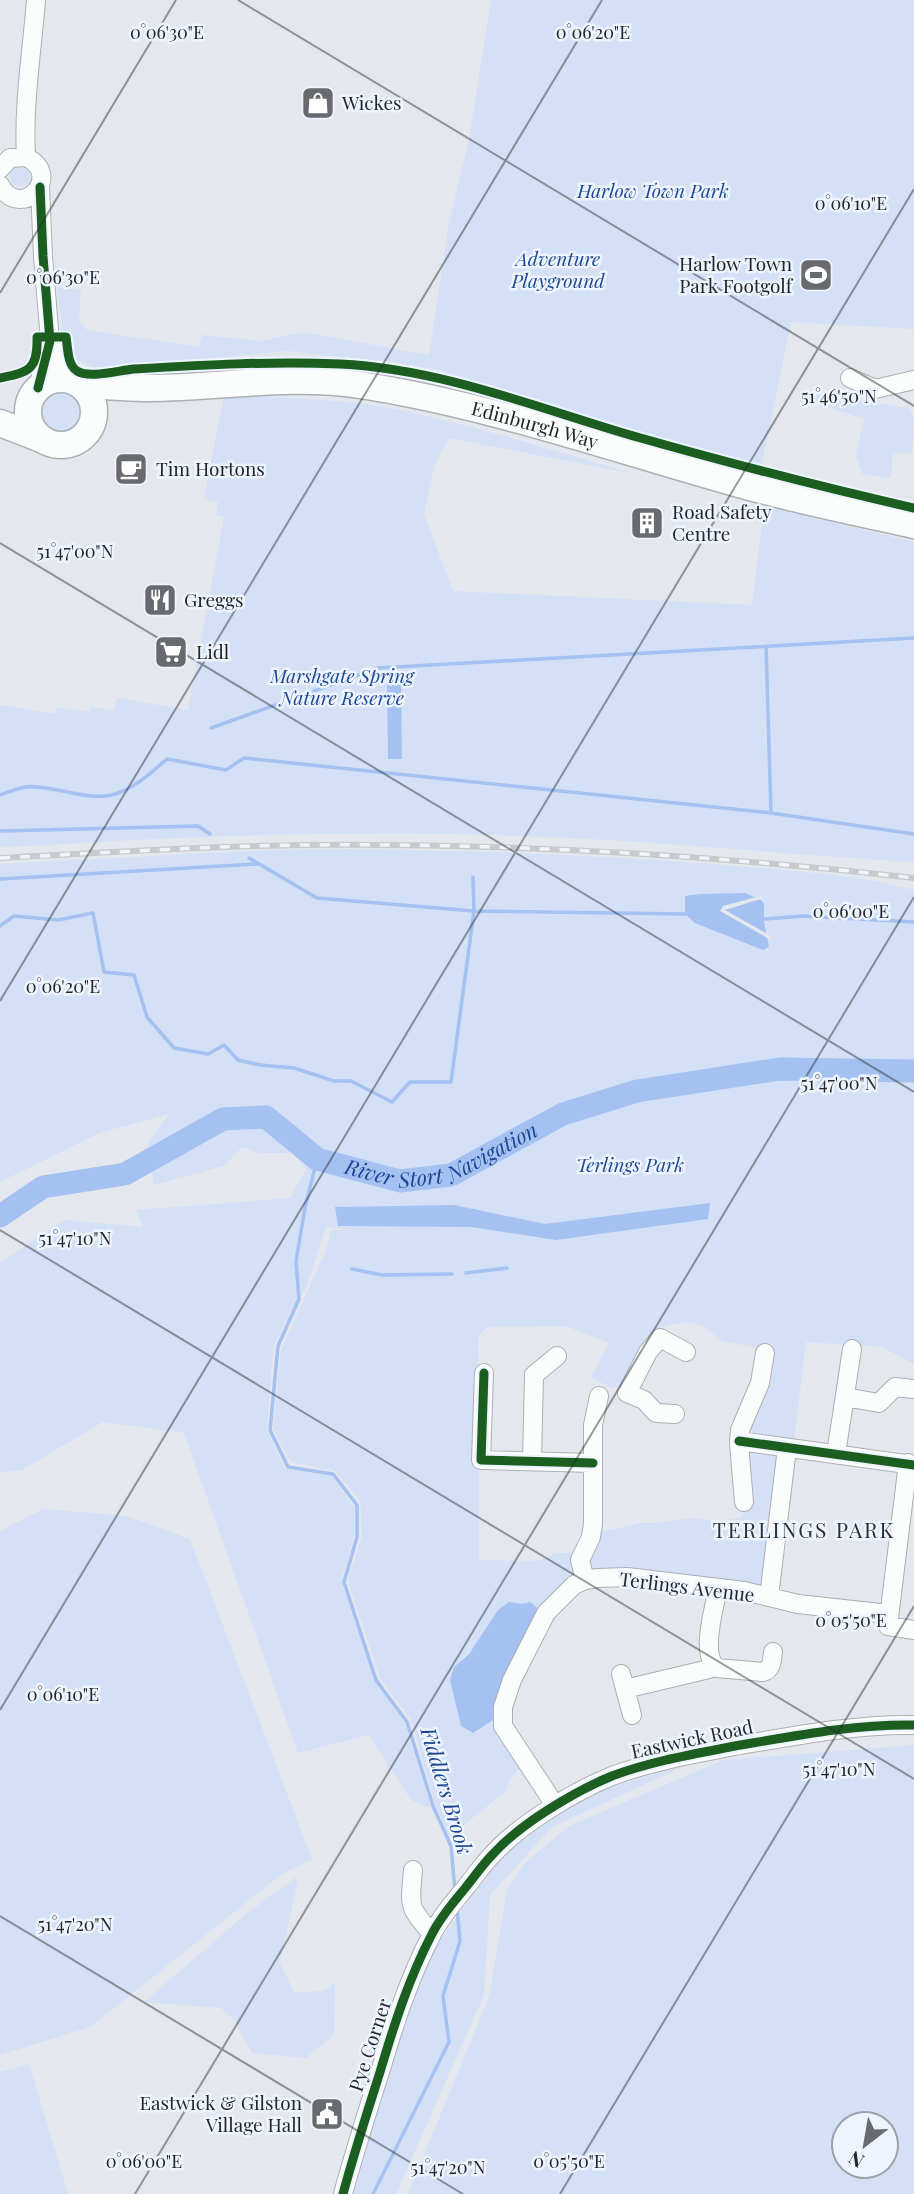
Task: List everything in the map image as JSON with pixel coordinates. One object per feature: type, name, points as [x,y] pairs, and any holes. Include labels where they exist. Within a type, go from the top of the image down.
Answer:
[{"type":"highway","points":[[0,410],[34,395],[54,379],[77,383],[92,400],[95,411],[93,423],[83,437],[67,445],[51,444],[0,423]]},
{"type":"highway","name":"Edinburgh Way","points":[[77,383],[150,388],[283,380],[358,385],[429,397],[502,415],[742,485],[914,524]]},
{"type":"highway","name":"Edinburgh Way","points":[[93,423],[117,402],[150,388]]},
{"type":"highway","points":[[34,395],[29,419],[33,429],[44,440]]},
{"type":"street","points":[[36,0],[24,120],[12,161],[38,165],[42,178],[40,187],[43,256],[50,341],[65,375],[77,383]]},
{"type":"street","points":[[0,185],[11,197],[23,199],[40,187]]},
{"type":"street","points":[[23,199],[43,256]]},
{"type":"street","points":[[34,395],[50,341]]},
{"type":"street","points":[[850,378],[875,389],[914,380]]},
{"type":"street","points":[[627,1393],[648,1352],[660,1338],[686,1352]]},
{"type":"street","points":[[836,1454],[852,1349]]},
{"type":"street","points":[[744,1502],[740,1430],[760,1383],[765,1353]]},
{"type":"street","points":[[532,1461],[534,1374],[556,1356]]},
{"type":"street","points":[[484,1373],[481,1460],[593,1463]]},
{"type":"street","points":[[845,1397],[878,1403],[895,1387],[914,1389]]},
{"type":"street","points":[[555,1805],[503,1726],[503,1707],[512,1680],[546,1613],[574,1585],[585,1580],[580,1560],[591,1537],[593,1524],[594,1393],[606,1400],[627,1393],[644,1400],[656,1413],[675,1415]]},
{"type":"street","points":[[739,1441],[911,1464],[889,1620]]},
{"type":"street","points":[[769,1597],[787,1448]]},
{"type":"street","name":"Terlings Avenue","points":[[585,1580],[627,1577],[744,1591],[798,1604],[889,1620],[914,1630]]},
{"type":"street","points":[[718,1589],[708,1649],[712,1664],[717,1668],[763,1672],[771,1665],[773,1652]]},
{"type":"street","points":[[632,1715],[623,1682],[709,1669],[712,1664]]},
{"type":"street","name":"Eastwick Road","points":[[445,1913],[494,1852],[555,1805],[611,1776],[681,1756],[786,1738],[888,1725],[914,1725]]},
{"type":"street","points":[[413,1870],[410,1903],[414,1913],[432,1934]]},
{"type":"street","name":"Pye Corner","points":[[342,2194],[401,2007],[432,1934],[445,1913]]},
{"type":"green space","name":"Harlow Town Park","points":[[491,0],[914,0],[914,329],[791,322],[759,478],[439,370],[384,361],[287,351],[95,369],[75,359],[64,338],[57,287],[81,290],[79,321],[87,330],[199,347],[202,335],[261,341],[303,332],[429,355],[449,223],[469,140]]},
{"type":"green space","points":[[20,167],[27,170],[30,177],[27,184],[20,187],[13,184],[10,177],[13,170]]},
{"type":"green space","points":[[61,387],[79,394],[86,412],[79,430],[61,437],[43,430],[36,412],[43,394]]},
{"type":"green space","points":[[807,393],[908,408],[914,417],[912,454],[893,452],[891,478],[862,474],[856,454],[864,419],[812,402]]},
{"type":"green space","name":"Marshgate Spring Nature Reserve","points":[[224,395],[328,400],[389,408],[482,430],[635,474],[449,438],[434,466],[424,514],[453,591],[752,605],[764,506],[914,542],[914,862],[621,841],[472,834],[269,835],[0,847],[0,705],[56,714],[57,707],[89,712],[91,707],[114,711],[117,698],[188,710],[224,517],[216,515],[218,502],[204,499]]},
{"type":"green space","name":"Terlings Park","points":[[270,850],[448,851],[639,859],[825,874],[914,890],[914,1364],[882,1347],[806,1342],[794,1441],[751,1434],[748,1427],[761,1399],[763,1349],[722,1341],[701,1325],[687,1322],[667,1325],[660,1330],[626,1386],[611,1388],[591,1377],[609,1343],[566,1326],[487,1327],[478,1337],[479,1560],[532,1561],[542,1560],[556,1553],[576,1553],[576,1577],[560,1593],[497,1727],[520,1769],[510,1779],[506,1791],[449,1837],[435,1804],[411,1720],[380,1678],[348,1581],[362,1536],[360,1500],[335,1471],[291,1462],[273,1430],[281,1350],[327,1248],[331,1230],[353,1230],[326,1227],[306,1288],[289,1314],[273,1348],[267,1430],[285,1469],[331,1475],[354,1507],[354,1537],[341,1580],[375,1680],[405,1723],[431,1808],[411,1800],[369,1735],[298,1753],[184,1433],[103,1422],[22,1470],[0,1473],[0,1263],[64,1220],[143,1227],[136,1210],[290,1198],[306,1169],[292,1153],[259,1153],[242,1147],[224,1166],[154,1185],[148,1143],[169,1114],[99,1133],[0,1182],[0,864]],"holes":[[[530,1602],[529,1627],[494,1707],[454,1667],[477,1644],[498,1610]]]},
{"type":"green space","points":[[749,1448],[784,1456],[767,1586],[741,1581],[594,1570],[589,1567],[601,1531],[640,1523],[693,1518],[718,1522],[741,1517],[747,1498],[745,1464]]},
{"type":"green space","points":[[43,1509],[127,1516],[190,1539],[312,1859],[282,1874],[90,2027],[0,2055],[0,1531]]},
{"type":"green space","points":[[914,1745],[914,2194],[408,2194],[489,1997],[507,1890],[525,1863],[569,1826],[723,1760]]},
{"type":"green space","points":[[691,1763],[552,1827],[490,1895],[484,1995],[396,2194],[350,2194],[407,1989],[460,1912],[510,1847],[575,1798]]},
{"type":"green space","points":[[295,1878],[298,1879],[280,1963],[294,1992],[323,1991],[335,1982],[334,2035],[306,2058],[252,2053],[234,2020],[221,2008],[144,2002],[247,1913]]},
{"type":"green space","points":[[29,2064],[68,2194],[0,2194],[0,2072]]},
{"type":"water","points":[[387,683],[401,683],[402,759],[388,759]]},
{"type":"water","points":[[745,893],[764,904],[764,923],[769,947],[763,950],[695,923],[685,914],[685,896]]},
{"type":"water","points":[[710,1203],[708,1219],[556,1240],[472,1227],[338,1226],[335,1207],[454,1205],[545,1224]]},
{"type":"water","points":[[509,1602],[530,1602],[540,1610],[512,1663],[493,1720],[473,1733],[461,1726],[450,1680],[454,1667],[469,1654],[498,1610]]},
{"type":"pier","points":[[760,896],[764,898],[725,910],[771,936],[771,940],[720,911],[723,906]]},
{"type":"waterway","points":[[211,728],[378,668],[914,638]]},
{"type":"waterway","points":[[766,646],[771,813]]},
{"type":"waterway","points":[[0,795],[37,787],[107,796],[132,787],[167,759],[226,770],[244,758],[771,813],[914,834]]},
{"type":"waterway","points":[[0,831],[198,826],[210,834]]},
{"type":"waterway","points":[[249,858],[317,898],[474,911],[685,914]]},
{"type":"waterway","points":[[0,879],[258,864]]},
{"type":"waterway","points":[[0,926],[14,916],[58,920],[93,913],[104,972],[134,975],[147,1017],[174,1048],[208,1054],[224,1045],[238,1060],[294,1068],[334,1081],[351,1081],[392,1102],[410,1082],[451,1082],[474,911],[473,877]]},
{"type":"waterway","points":[[765,919],[803,916],[914,922]]},
{"type":"waterway","name":"River Stort Navigation","points":[[0,1216],[43,1187],[125,1174],[223,1119],[266,1117],[317,1159],[400,1181],[451,1175],[563,1114],[637,1091],[780,1069],[914,1071]]},
{"type":"waterway","name":"Fiddlers Brook","points":[[317,1159],[296,1261],[299,1299],[278,1346],[270,1430],[288,1467],[333,1474],[357,1505],[357,1537],[344,1582],[376,1680],[407,1722],[433,1806],[451,1846],[455,1891]]},
{"type":"waterway","points":[[466,1273],[507,1268]]},
{"type":"waterway","points":[[352,1269],[382,1275],[452,1274]]},
{"type":"waterway","name":"Fiddlers Brook","points":[[373,2194],[449,2042],[443,1996],[460,1941],[457,1909]]},
{"type":"railway","points":[[0,858],[268,846],[459,846],[687,857],[914,878]]},
{"type":"cycle path","points":[[38,388],[50,341],[40,187]]},
{"type":"cycle path","points":[[0,378],[30,368],[36,356],[37,337],[66,337],[71,365],[77,371],[89,374],[134,369],[263,363],[378,367],[454,382],[706,456],[914,508]]},
{"type":"cycle path","points":[[484,1373],[481,1460],[593,1463]]},
{"type":"cycle path","points":[[739,1441],[914,1465]]},
{"type":"cycle path","points":[[343,2194],[397,2019],[424,1951],[448,1909],[489,1858],[518,1831],[582,1790],[642,1766],[802,1735],[869,1726],[914,1725]]},
{"type":"place","name":"Wickes","points":[[318,103]]},
{"type":"place","name":"Harlow Town Park Footgolf","points":[[816,275]]},
{"type":"place","name":"Tim Hortons","points":[[131,469]]},
{"type":"place","name":"Road Safety Centre","points":[[647,523]]},
{"type":"place","name":"Greggs","points":[[160,600]]},
{"type":"place","name":"Lidl","points":[[171,652]]},
{"type":"place","name":"Eastwick & Gilston Village Hall","points":[[327,2114]]},
{"type":"district","name":"TERLINGS PARK","points":[[804,1531]]},
{"type":"park label","name":"Adventure Playground","points":[[558,270]]}]
